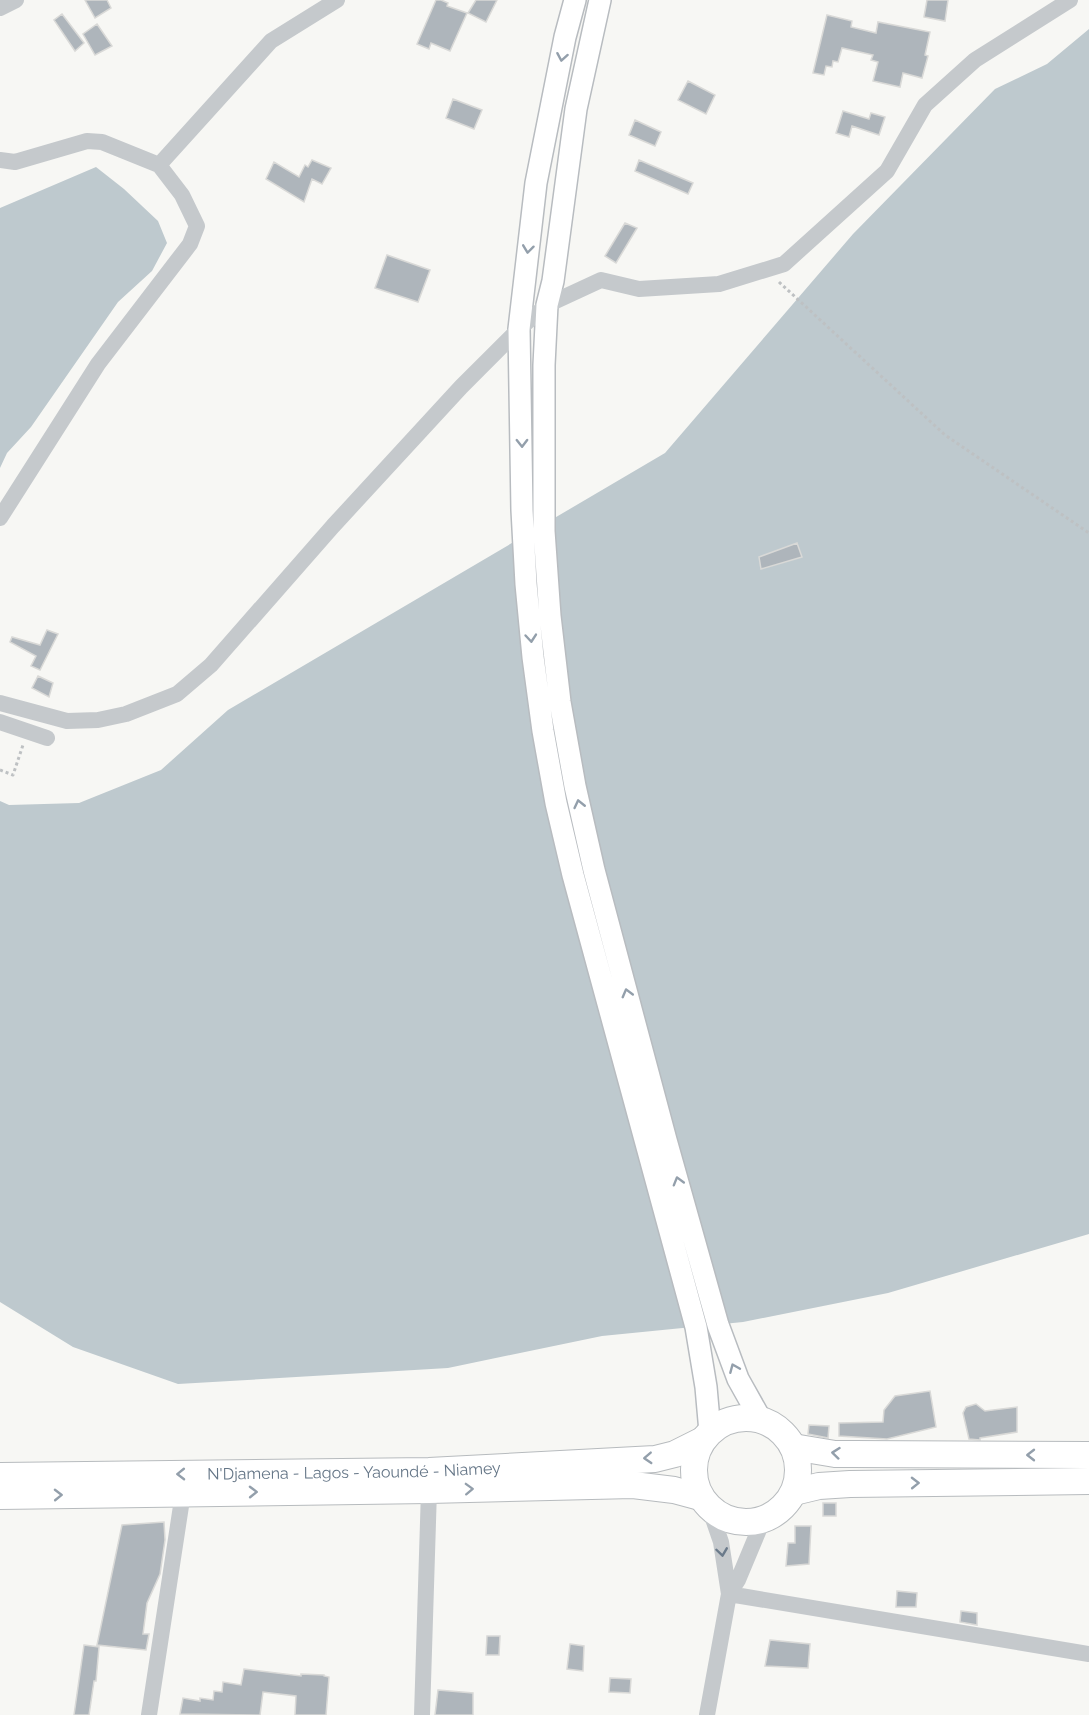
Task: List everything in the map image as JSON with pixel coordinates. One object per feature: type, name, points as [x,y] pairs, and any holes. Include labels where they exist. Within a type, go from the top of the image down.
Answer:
[{"type":"highway","points":[[739,1418],[761,1420],[780,1430],[793,1447],[799,1469],[794,1492],[782,1509],[763,1520],[741,1522],[731,1520],[705,1504],[694,1471],[695,1460],[706,1436],[719,1425],[739,1418]]},
{"type":"highway","name":"N'Djamena - Lagos - Yaoundé - Niamey","points":[[0,1476],[429,1471],[655,1458],[682,1452],[706,1436]]},
{"type":"highway","points":[[793,1447],[852,1454],[1089,1455]]},
{"type":"highway","points":[[794,1492],[842,1484],[1089,1481]]},
{"type":"highway","name":"N'Djamena - Lagos - Yaoundé - Niamey","points":[[0,1496],[633,1485],[674,1490],[705,1504]]},
{"type":"main road","points":[[575,0],[565,37],[536,183],[519,329],[522,510],[526,584],[543,730],[573,875],[696,1327],[706,1387],[706,1436]]},
{"type":"main road","points":[[600,0],[576,109],[548,305],[543,445],[545,542],[550,616],[559,691],[575,786],[594,870],[718,1325],[738,1379],[761,1420]]},
{"type":"street","points":[[0,8],[16,0]]},
{"type":"street","points":[[159,165],[271,41],[337,0]]},
{"type":"street","points":[[0,703],[67,721],[98,720],[126,714],[177,694],[211,665],[333,526],[460,387],[519,329],[548,305],[600,280],[639,289],[719,284],[784,264],[887,171],[925,105],[975,60],[1071,0]]},
{"type":"street","points":[[0,160],[15,162],[94,140],[159,165],[182,195],[197,226],[190,244],[98,364],[0,518]]},
{"type":"street","points":[[0,722],[47,738]]},
{"type":"street","points":[[422,1715],[429,1490]]},
{"type":"street","points":[[149,1715],[183,1493]]},
{"type":"street","points":[[705,1504],[721,1542],[729,1594],[707,1715]]},
{"type":"street","points":[[729,1594],[738,1580],[763,1520]]},
{"type":"street","points":[[729,1594],[1089,1654]]},
{"type":"path","points":[[768,269],[788,292],[945,435],[1089,533]]},
{"type":"path","points":[[0,770],[13,775],[28,732]]},
{"type":"shaded area","points":[[1089,29],[1089,1234],[888,1293],[743,1322],[602,1336],[448,1368],[178,1384],[73,1347],[0,1302],[0,801],[9,805],[79,803],[161,770],[228,710],[665,453],[853,234],[995,89],[1047,64]]},
{"type":"shaded area","points":[[96,167],[124,189],[158,221],[167,243],[152,271],[118,302],[31,427],[7,453],[0,468],[0,208]]},
{"type":"building","points":[[85,0],[107,0],[111,8],[95,18]]},
{"type":"building","points":[[436,0],[441,0],[448,3],[447,6],[467,13],[450,51],[431,43],[429,49],[417,44]]},
{"type":"building","points":[[476,0],[497,0],[486,22],[468,13]]},
{"type":"building","points":[[927,0],[948,0],[945,21],[924,17]]},
{"type":"building","points":[[62,14],[84,43],[75,51],[54,20]]},
{"type":"building","points":[[827,15],[852,21],[851,27],[876,33],[878,22],[930,32],[925,55],[928,56],[922,78],[903,73],[900,87],[873,81],[878,62],[871,60],[873,55],[842,48],[838,62],[833,61],[832,67],[826,66],[824,75],[813,73]]},
{"type":"building","points":[[97,24],[112,46],[95,55],[83,34]]},
{"type":"building","points":[[688,81],[715,95],[706,114],[678,100]]},
{"type":"building","points":[[453,99],[482,110],[474,129],[446,118]]},
{"type":"building","points":[[843,111],[869,119],[871,113],[885,117],[879,135],[852,126],[849,137],[836,133]]},
{"type":"building","points":[[635,120],[661,132],[655,146],[629,135]]},
{"type":"building","points":[[312,160],[331,168],[322,184],[312,179],[304,202],[266,179],[274,162],[299,177],[305,165],[308,167]]},
{"type":"building","points":[[639,160],[693,183],[688,194],[635,171]]},
{"type":"building","points":[[625,223],[637,228],[616,263],[605,256]]},
{"type":"building","points":[[387,255],[430,270],[418,302],[375,288]]},
{"type":"building","points":[[797,543],[802,557],[761,569],[759,557]]},
{"type":"building","points":[[47,630],[58,634],[40,670],[31,666],[36,656],[10,642],[12,637],[40,645]]},
{"type":"building","points":[[38,676],[53,683],[49,697],[32,688]]},
{"type":"building","points":[[930,1391],[936,1427],[887,1439],[839,1436],[839,1423],[883,1422],[884,1410],[895,1396]]},
{"type":"building","points":[[976,1404],[985,1411],[1017,1407],[1017,1432],[980,1438],[980,1440],[969,1439],[963,1413],[966,1407]]},
{"type":"building","points":[[809,1425],[829,1426],[828,1438],[808,1434]]},
{"type":"building","points":[[823,1503],[836,1503],[836,1516],[823,1516]]},
{"type":"building","points":[[164,1522],[165,1540],[160,1574],[147,1603],[143,1634],[149,1634],[146,1650],[97,1645],[122,1525]]},
{"type":"building","points":[[795,1526],[811,1526],[809,1564],[786,1566],[788,1543],[795,1543]]},
{"type":"building","points":[[897,1591],[917,1593],[916,1607],[896,1607]]},
{"type":"building","points":[[961,1611],[977,1613],[977,1625],[960,1622]]},
{"type":"building","points":[[487,1636],[500,1636],[499,1655],[486,1655]]},
{"type":"building","points":[[770,1640],[810,1644],[808,1668],[765,1666]]},
{"type":"building","points":[[570,1644],[584,1646],[583,1671],[567,1669]]},
{"type":"building","points":[[84,1645],[99,1647],[96,1681],[94,1681],[89,1715],[74,1715]]},
{"type":"building","points":[[244,1669],[329,1677],[326,1715],[295,1715],[296,1696],[263,1692],[260,1715],[180,1714],[183,1698],[200,1701],[200,1698],[213,1700],[214,1691],[222,1692],[223,1682],[241,1685]]},
{"type":"building","points":[[610,1678],[631,1679],[630,1693],[609,1692]]},
{"type":"building","points":[[438,1690],[473,1693],[473,1715],[435,1715]]}]
